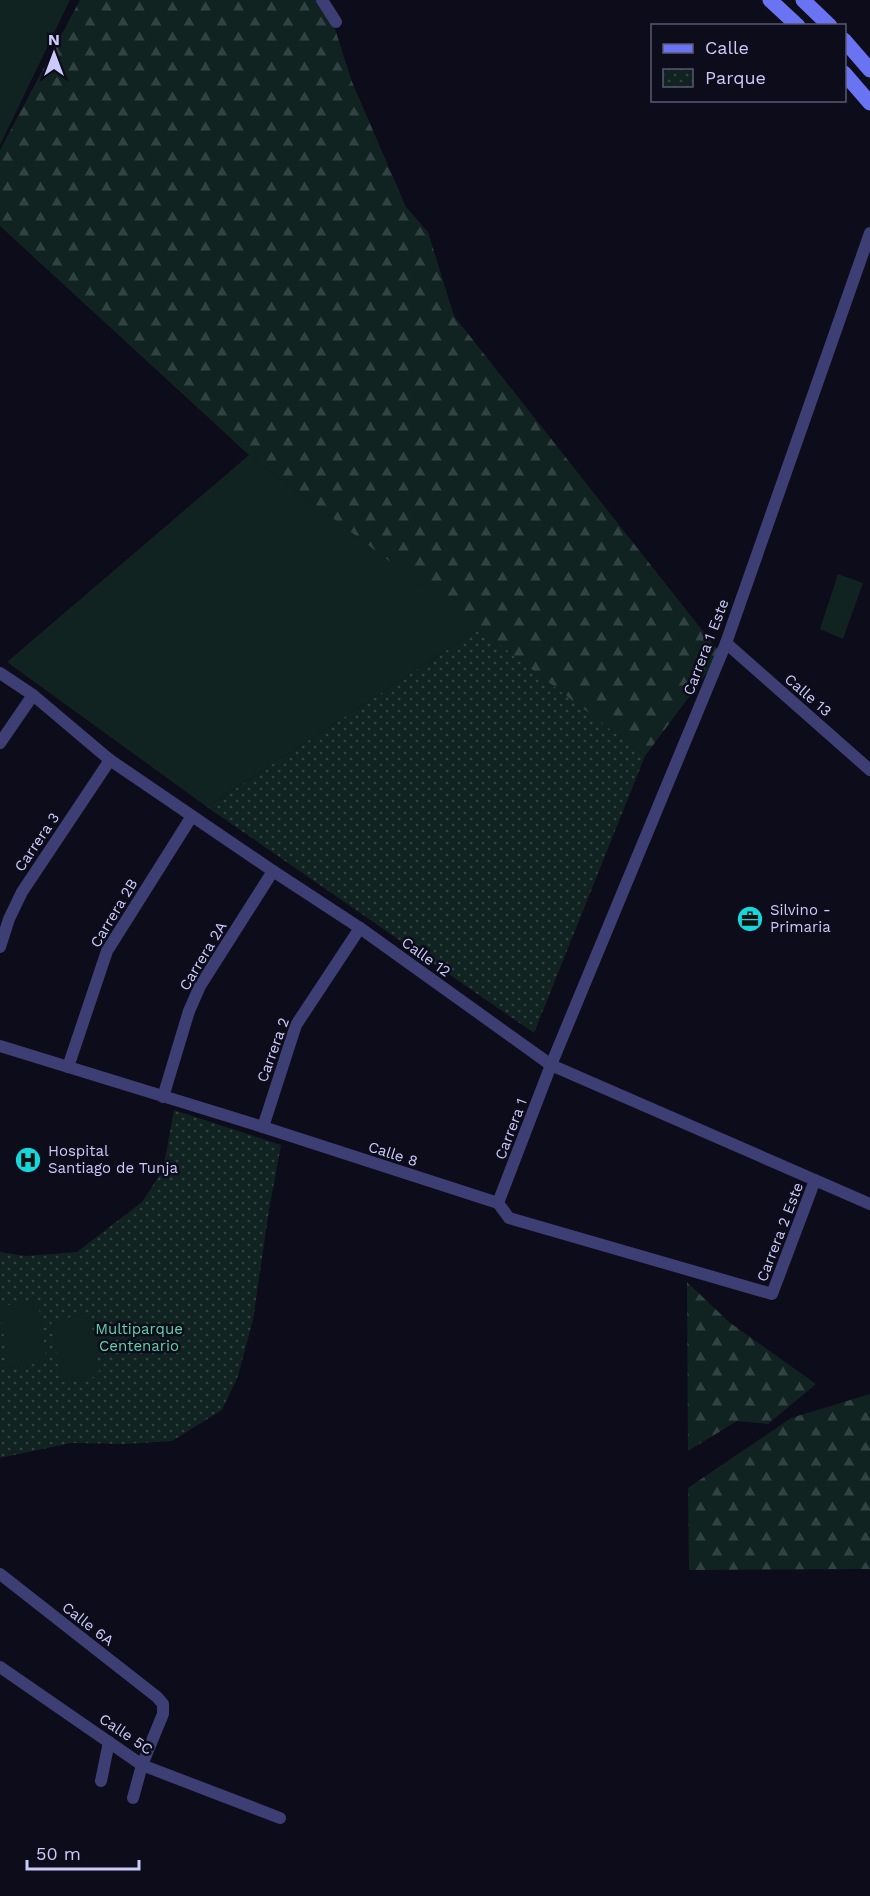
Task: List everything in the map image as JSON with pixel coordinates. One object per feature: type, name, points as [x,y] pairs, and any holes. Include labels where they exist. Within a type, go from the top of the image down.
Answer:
[{"type":"main road","points":[[770,0],[796,24]]},
{"type":"main road","points":[[803,0],[828,24]]},
{"type":"main road","points":[[846,42],[870,70]]},
{"type":"main road","points":[[846,75],[869,98]]},
{"type":"street","points":[[322,0],[336,22]]},
{"type":"street","name":"Carrera 1 Este","points":[[551,1065],[726,643],[870,233]]},
{"type":"street","name":"Calle 13","points":[[726,643],[870,770]]},
{"type":"street","name":"Calle 12","points":[[0,673],[33,694],[110,760],[273,872],[360,928],[551,1065],[870,1204]]},
{"type":"street","points":[[0,743],[33,694]]},
{"type":"street","name":"Carrera 3","points":[[0,947],[9,919],[22,892],[110,760]]},
{"type":"street","name":"Carrera 2B","points":[[68,1067],[106,951],[192,816]]},
{"type":"street","name":"Carrera 2A","points":[[163,1097],[189,1011],[200,986],[273,872]]},
{"type":"street","name":"Carrera 2","points":[[263,1127],[296,1025],[360,928]]},
{"type":"street","name":"Calle 8","points":[[0,1046],[263,1127],[498,1203],[509,1218],[772,1294]]},
{"type":"street","name":"Carrera 1","points":[[498,1203],[551,1065]]},
{"type":"street","name":"Carrera 2 Este","points":[[772,1294],[815,1180]]},
{"type":"street","name":"Calle 6A","points":[[0,1574],[163,1704],[163,1714],[142,1765]]},
{"type":"street","name":"Calle 5C","points":[[0,1667],[142,1765],[280,1818]]},
{"type":"street","points":[[101,1781],[110,1742]]},
{"type":"street","points":[[133,1798],[142,1765]]},
{"type":"green space","points":[[0,0],[70,0],[0,145]]},
{"type":"green space","points":[[80,0],[321,0],[329,10],[352,82],[406,207],[428,232],[454,316],[721,654],[645,756],[249,455],[0,226],[0,150]]},
{"type":"green space","points":[[249,455],[479,629],[207,807],[7,662]]},
{"type":"green space","points":[[838,574],[863,583],[843,639],[820,629]]},
{"type":"green space","points":[[479,629],[645,756],[534,1033],[207,807]]},
{"type":"green space","name":"Multiparque Centenario","points":[[174,1110],[281,1145],[253,1320],[238,1376],[222,1410],[172,1441],[126,1444],[71,1443],[0,1458],[0,1252],[26,1256],[77,1252],[142,1202],[163,1170]]},
{"type":"green space","points":[[687,1282],[729,1322],[816,1384],[768,1424],[737,1421],[688,1451]]},
{"type":"green space","points":[[38,1301],[47,1362],[8,1368],[0,1306]]},
{"type":"green space","points":[[90,1314],[100,1376],[61,1382],[51,1320]]},
{"type":"green space","points":[[870,1394],[870,1569],[689,1570],[688,1488],[791,1418]]},
{"type":"place","name":"Silvino - Primaria","points":[[750,919]]},
{"type":"place","name":"Hospital Santiago de Tunja","points":[[28,1160]]}]
